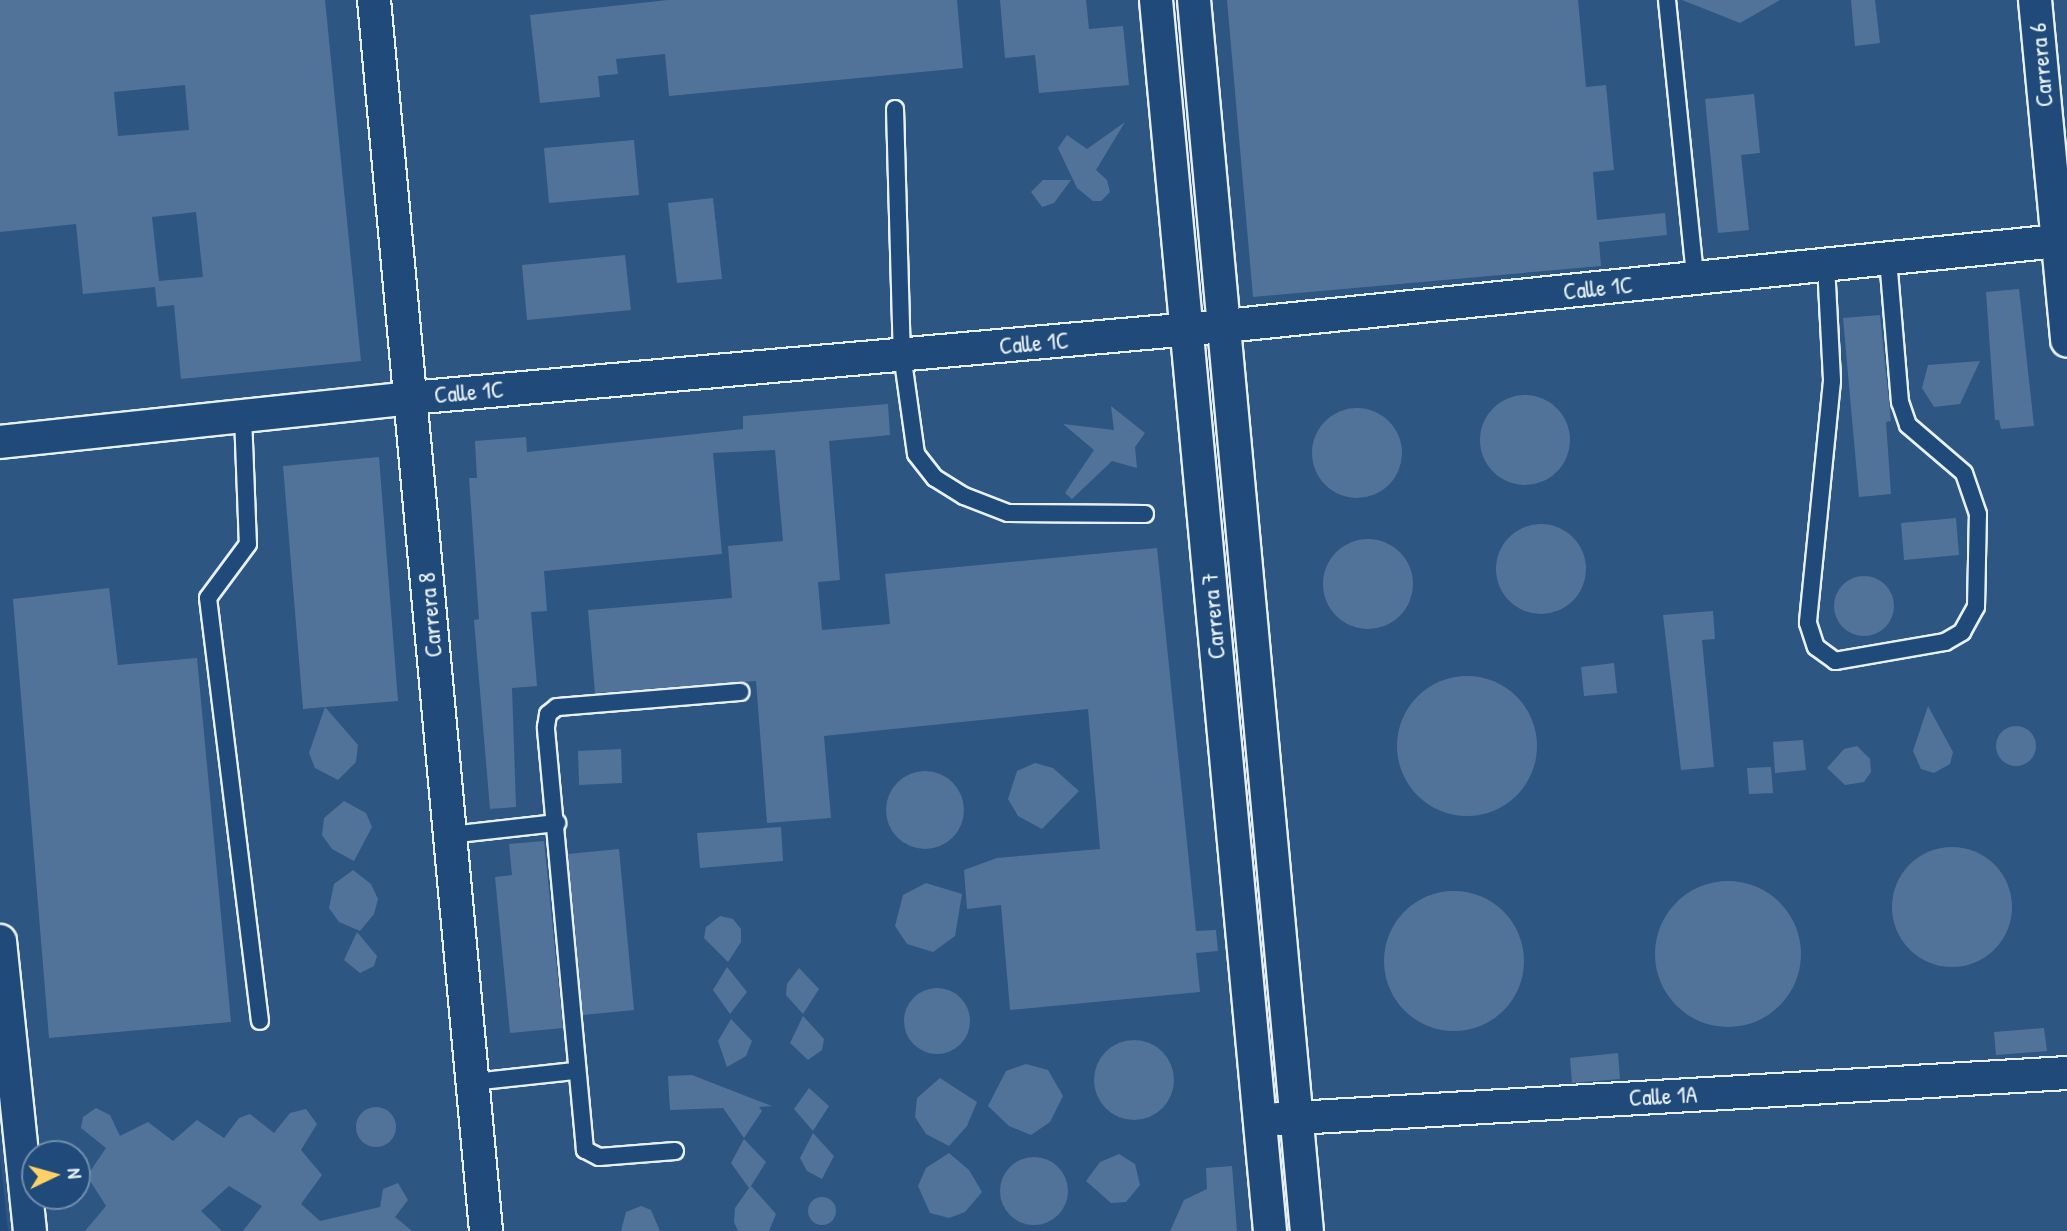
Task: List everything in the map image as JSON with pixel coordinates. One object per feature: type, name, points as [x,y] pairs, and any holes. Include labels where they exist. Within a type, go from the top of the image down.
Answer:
[{"type":"street","name":"Carrera 8","points":[[374,0],[486,1231]]},
{"type":"street","name":"Carrera 7","points":[[1156,0],[1270,1231]]},
{"type":"street","name":"Carrera 7","points":[[1194,0],[1307,1231]]},
{"type":"street","name":"Carrera 6","points":[[2035,0],[2063,240],[2067,340]]},
{"type":"street","name":"Calle 1C","points":[[0,442],[410,398],[1225,326],[2063,240]]},
{"type":"street","points":[[0,941],[30,1231]]},
{"type":"street","name":"Calle 1A","points":[[1260,1121],[2067,1073]]},
{"type":"lane","points":[[1667,0],[1695,278]]},
{"type":"lane","points":[[895,109],[902,354],[908,425],[916,454],[935,478],[964,496],[1008,513],[1145,514]]},
{"type":"lane","points":[[1826,265],[1832,381],[1808,623],[1816,647],[1835,661],[1945,642],[1962,632],[1976,607],[1978,514],[1964,473],[1908,425],[1900,402],[1888,258]]},
{"type":"lane","points":[[243,416],[248,544],[208,598],[260,1021]]},
{"type":"lane","points":[[1202,502],[1241,498]]},
{"type":"lane","points":[[675,1151],[599,1157],[585,1150],[575,1072],[557,823],[546,727],[548,714],[557,708],[740,692]]},
{"type":"lane","points":[[1226,761],[1265,758]]},
{"type":"lane","points":[[450,835],[557,823]]},
{"type":"lane","points":[[473,1082],[575,1072]]},
{"type":"shaded area","points":[[0,0],[2067,0],[2067,1231],[8,1231],[0,1156]]},
{"type":"building","points":[[0,0],[325,0],[361,361],[181,379],[174,305],[157,307],[155,287],[83,294],[76,224],[0,232]],"holes":[[[185,85],[189,130],[118,136],[114,92]],[[196,212],[203,277],[159,281],[152,217]]]},
{"type":"building","points":[[668,0],[957,0],[963,68],[669,96],[665,54],[616,59],[618,74],[598,76],[600,97],[540,103],[530,15]]},
{"type":"building","points":[[1000,0],[1086,0],[1089,29],[1123,26],[1129,85],[1039,93],[1035,55],[1005,58]]},
{"type":"building","points":[[1227,0],[1578,0],[1586,87],[1606,85],[1614,170],[1593,172],[1597,220],[1665,213],[1667,235],[1599,242],[1601,266],[1253,297]]},
{"type":"building","points":[[1682,0],[1780,0],[1740,23]]},
{"type":"building","points":[[1851,0],[1875,0],[1880,43],[1855,46]]},
{"type":"building","points":[[1754,94],[1760,153],[1741,155],[1749,230],[1718,233],[1705,99]]},
{"type":"building","points":[[1125,122],[1096,170],[1107,180],[1110,192],[1101,201],[1093,201],[1077,188],[1058,148],[1067,135],[1087,149]]},
{"type":"building","points":[[634,140],[639,195],[549,203],[544,148]]},
{"type":"building","points":[[1043,180],[1071,180],[1054,203],[1042,207],[1031,192]]},
{"type":"building","points":[[713,198],[722,279],[677,283],[668,203]]},
{"type":"building","points":[[625,255],[631,310],[527,320],[522,265]]},
{"type":"building","points":[[2019,289],[2034,426],[2001,429],[1999,420],[1995,420],[1986,292]]},
{"type":"building","points":[[1880,315],[1891,421],[1886,422],[1891,494],[1859,497],[1843,318]]},
{"type":"building","points":[[1980,361],[1960,404],[1934,407],[1922,388],[1928,365]]},
{"type":"building","points":[[1525,395],[1542,399],[1557,408],[1566,423],[1570,440],[1566,457],[1557,472],[1542,481],[1525,485],[1508,481],[1493,472],[1484,457],[1480,440],[1484,423],[1493,408],[1508,399]]},
{"type":"building","points":[[888,404],[890,435],[829,441],[840,580],[818,582],[822,630],[890,624],[885,574],[1157,548],[1196,931],[1216,930],[1218,951],[1196,953],[1200,992],[1010,1010],[1001,905],[967,909],[964,870],[997,858],[1100,849],[1088,709],[824,736],[831,818],[767,823],[756,681],[595,693],[588,610],[732,598],[728,546],[783,541],[775,450],[713,453],[722,554],[544,571],[547,611],[531,612],[537,686],[512,688],[516,807],[490,809],[474,620],[479,619],[469,478],[477,478],[475,441],[526,437],[527,452],[743,429],[743,416]]},
{"type":"building","points":[[1111,406],[1145,433],[1135,447],[1137,468],[1112,461],[1072,499],[1065,493],[1094,450],[1063,424],[1114,430]]},
{"type":"building","points":[[1357,408],[1374,412],[1389,421],[1398,436],[1402,453],[1398,470],[1389,485],[1374,494],[1357,498],[1340,494],[1325,485],[1316,470],[1312,453],[1316,436],[1325,421],[1340,412]]},
{"type":"building","points":[[379,457],[398,701],[303,709],[283,466]]},
{"type":"building","points":[[1956,518],[1959,555],[1904,560],[1901,523]]},
{"type":"building","points":[[1541,524],[1558,527],[1573,537],[1583,552],[1586,569],[1583,586],[1573,601],[1558,611],[1541,614],[1524,611],[1509,601],[1499,586],[1496,569],[1499,552],[1509,537],[1524,527]]},
{"type":"building","points":[[1368,539],[1385,542],[1400,552],[1410,567],[1413,584],[1410,601],[1400,616],[1385,626],[1368,629],[1351,626],[1336,616],[1326,601],[1323,584],[1326,567],[1336,552],[1351,542]]},
{"type":"building","points":[[1864,576],[1885,585],[1894,606],[1885,627],[1864,636],[1843,627],[1834,606],[1843,585]]},
{"type":"building","points":[[109,588],[118,665],[197,658],[231,1022],[49,1038],[13,599]]},
{"type":"building","points":[[1713,611],[1715,639],[1702,640],[1714,767],[1681,770],[1663,615]]},
{"type":"building","points":[[1614,663],[1617,693],[1584,696],[1581,667]]},
{"type":"building","points":[[1467,676],[1494,681],[1516,697],[1532,719],[1537,746],[1532,773],[1516,795],[1494,811],[1467,816],[1440,811],[1418,795],[1402,773],[1397,746],[1402,719],[1418,697],[1440,681]]},
{"type":"building","points":[[1928,706],[1953,752],[1950,764],[1934,773],[1921,769],[1913,751]]},
{"type":"building","points":[[325,707],[358,745],[356,762],[338,780],[315,768],[309,753]]},
{"type":"building","points":[[2016,726],[2030,732],[2036,746],[2030,760],[2016,766],[2002,760],[1996,746],[2002,732]]},
{"type":"building","points":[[1803,740],[1806,770],[1775,773],[1773,742]]},
{"type":"building","points":[[1857,746],[1870,759],[1871,772],[1864,782],[1845,785],[1827,768],[1844,749]]},
{"type":"building","points":[[621,749],[622,783],[579,785],[578,751]]},
{"type":"building","points":[[1035,763],[1053,768],[1079,791],[1042,829],[1018,816],[1008,799],[1017,771]]},
{"type":"building","points":[[1771,767],[1773,793],[1749,794],[1747,768]]},
{"type":"building","points":[[925,771],[940,774],[953,782],[961,795],[964,810],[961,825],[953,838],[940,846],[925,849],[910,846],[897,838],[889,825],[886,810],[889,795],[897,782],[910,774]]},
{"type":"building","points":[[344,801],[366,813],[372,827],[354,861],[332,849],[322,835],[324,818]]},
{"type":"building","points":[[781,827],[783,861],[700,868],[697,833]]},
{"type":"building","points":[[544,841],[563,1028],[510,1033],[495,877],[512,875],[509,844]]},
{"type":"building","points":[[1952,847],[1975,852],[1994,865],[2007,884],[2012,907],[2007,930],[1994,949],[1975,962],[1952,967],[1929,962],[1910,949],[1897,930],[1892,907],[1897,884],[1910,865],[1929,852]]},
{"type":"building","points":[[619,849],[634,1010],[583,1015],[568,854]]},
{"type":"building","points":[[353,870],[371,884],[378,899],[374,914],[360,931],[339,922],[329,908],[334,884]]},
{"type":"building","points":[[1728,881],[1756,886],[1780,902],[1796,926],[1801,954],[1796,982],[1780,1006],[1756,1022],[1728,1027],[1700,1022],[1676,1006],[1660,982],[1655,954],[1660,926],[1676,902],[1700,886]]},
{"type":"building","points":[[926,883],[962,894],[955,936],[933,952],[907,944],[895,926],[903,895]]},
{"type":"building","points":[[1454,891],[1481,896],[1503,912],[1519,934],[1524,961],[1519,988],[1503,1010],[1481,1026],[1454,1031],[1427,1026],[1405,1010],[1389,988],[1384,961],[1389,934],[1405,912],[1427,896]]},
{"type":"building","points":[[720,916],[733,919],[741,929],[741,942],[728,962],[704,938],[706,927]]},
{"type":"building","points":[[357,932],[377,956],[374,966],[360,973],[344,960]]},
{"type":"building","points":[[727,967],[747,992],[730,1014],[713,990]]},
{"type":"building","points":[[799,968],[819,989],[803,1014],[786,995],[787,984]]},
{"type":"building","points":[[937,988],[950,991],[960,998],[967,1008],[970,1021],[967,1034],[960,1044],[950,1051],[937,1054],[924,1051],[914,1044],[907,1034],[904,1021],[907,1008],[914,998],[924,991]]},
{"type":"building","points":[[803,1016],[824,1039],[822,1050],[808,1060],[790,1043]]},
{"type":"building","points":[[731,1019],[752,1041],[746,1056],[727,1067],[718,1041]]},
{"type":"building","points":[[2044,1028],[2047,1051],[1996,1055],[1994,1032]]},
{"type":"building","points":[[1134,1040],[1149,1043],[1162,1052],[1171,1065],[1174,1080],[1171,1095],[1162,1108],[1149,1117],[1134,1120],[1119,1117],[1106,1108],[1097,1095],[1094,1080],[1097,1065],[1106,1052],[1119,1043]]},
{"type":"building","points":[[1618,1053],[1620,1079],[1572,1083],[1570,1058]]},
{"type":"building","points":[[1026,1064],[1048,1070],[1063,1096],[1050,1122],[1031,1135],[1009,1126],[988,1106],[1006,1071]]},
{"type":"building","points":[[692,1075],[772,1106],[759,1107],[762,1111],[744,1138],[723,1108],[670,1110],[668,1076]]},
{"type":"building","points":[[940,1078],[977,1102],[967,1126],[949,1146],[926,1134],[915,1117],[917,1098]]},
{"type":"building","points":[[809,1088],[829,1106],[813,1131],[794,1109]]},
{"type":"building","points":[[376,1107],[390,1113],[396,1127],[390,1141],[376,1147],[362,1141],[356,1127],[362,1113]]},
{"type":"building","points":[[96,1108],[110,1115],[120,1136],[148,1122],[173,1141],[197,1120],[224,1138],[239,1118],[250,1114],[274,1133],[290,1113],[306,1109],[317,1124],[301,1150],[322,1175],[301,1204],[320,1221],[380,1207],[383,1189],[398,1183],[408,1200],[395,1217],[412,1231],[243,1231],[262,1206],[229,1186],[201,1211],[222,1231],[85,1231],[106,1206],[91,1182],[91,1170],[106,1148],[81,1128],[83,1117]]},
{"type":"building","points":[[813,1133],[834,1156],[822,1179],[807,1171],[800,1158]]},
{"type":"building","points":[[744,1139],[766,1162],[751,1186],[776,1214],[769,1231],[738,1231],[734,1222],[735,1208],[749,1188],[731,1163]]},
{"type":"building","points":[[949,1153],[969,1170],[982,1192],[965,1212],[949,1218],[930,1213],[918,1186],[926,1168]]},
{"type":"building","points":[[1119,1154],[1135,1164],[1140,1185],[1126,1202],[1111,1203],[1086,1181],[1100,1162]]},
{"type":"building","points":[[1041,1157],[1062,1172],[1068,1184],[1066,1204],[1058,1215],[1041,1225],[1027,1225],[1010,1215],[1002,1204],[1000,1184],[1010,1167],[1021,1159]]},
{"type":"building","points":[[1232,1166],[1237,1231],[1170,1231],[1184,1200],[1207,1189],[1206,1168]]},
{"type":"building","points":[[822,1197],[832,1201],[836,1211],[832,1221],[822,1225],[812,1221],[808,1211],[812,1201]]},
{"type":"building","points":[[641,1206],[651,1210],[660,1231],[621,1231],[626,1212]]}]
